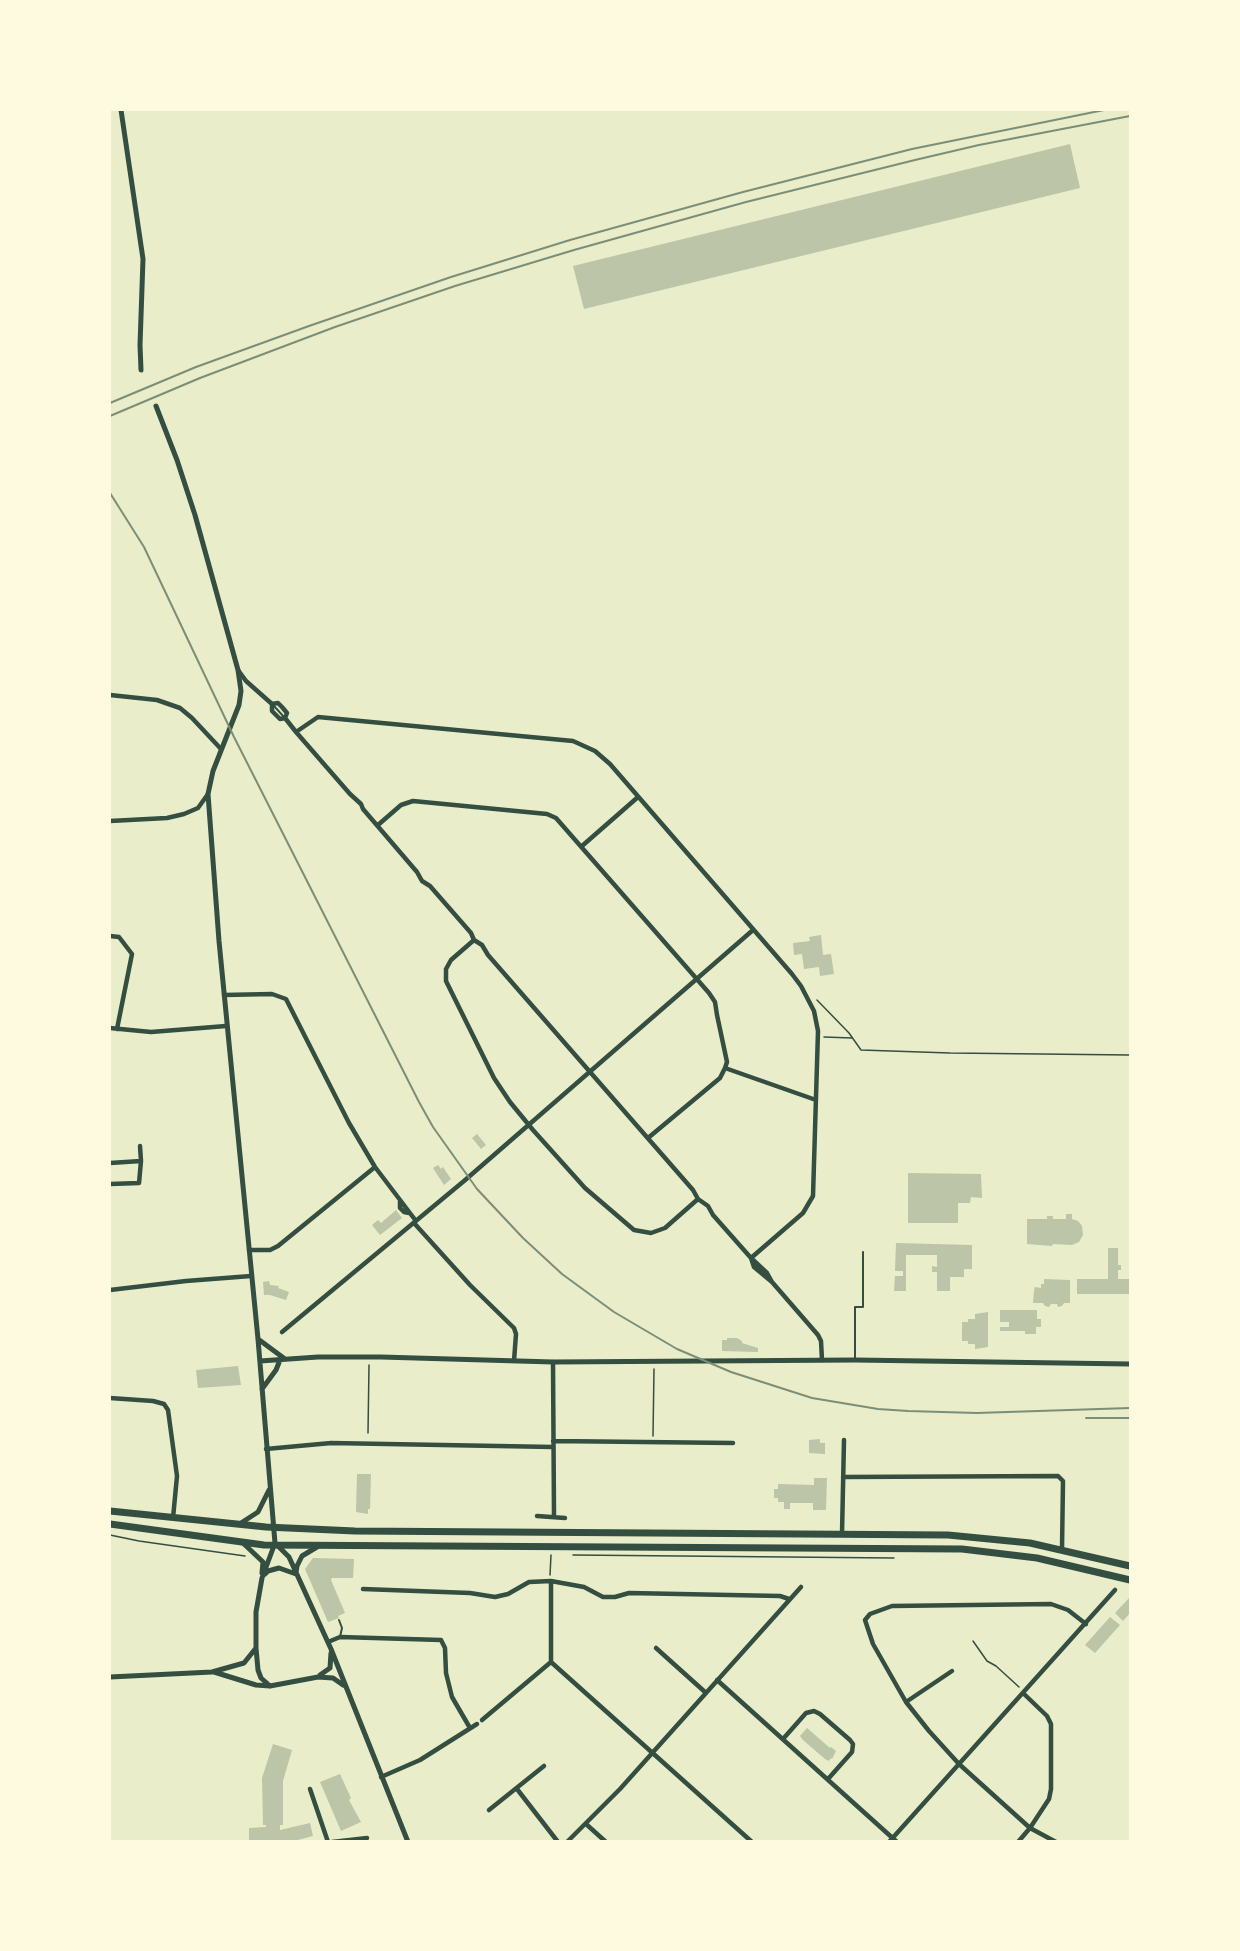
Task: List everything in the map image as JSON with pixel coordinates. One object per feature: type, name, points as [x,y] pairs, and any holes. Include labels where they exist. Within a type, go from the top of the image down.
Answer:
[{"type":"highway","points":[[110,1511],[274,1528],[972,1537],[1030,1543],[1131,1566]]},
{"type":"highway","points":[[110,1524],[264,1545],[275,1543],[962,1549],[1037,1558],[1131,1580]]},
{"type":"street","points":[[121,110],[143,259],[141,370]]},
{"type":"street","points":[[156,406],[188,489],[238,670],[240,698],[211,776],[208,794],[226,1026],[258,1340],[274,1528],[275,1543],[257,1599],[256,1648],[261,1678],[270,1686]]},
{"type":"street","points":[[238,670],[246,681],[272,704],[272,711],[280,719],[285,718]]},
{"type":"street","points":[[110,695],[157,700],[180,708],[221,749]]},
{"type":"street","points":[[272,704],[278,703],[282,707],[287,713],[285,718]]},
{"type":"street","points":[[296,732],[318,717],[573,741],[588,747],[604,757],[792,974],[810,1000],[816,1022],[815,1188],[811,1202],[803,1214],[751,1258]]},
{"type":"street","points":[[285,718],[361,804],[422,881],[430,886],[471,933],[474,940],[482,945],[488,955],[693,1190],[698,1199],[708,1206],[713,1215],[751,1258],[754,1267],[772,1282],[818,1335],[821,1341],[822,1360]]},
{"type":"street","points":[[110,820],[167,818],[184,814],[198,808],[208,794]]},
{"type":"street","points":[[582,846],[638,797]]},
{"type":"street","points":[[378,825],[409,802],[476,807],[552,816],[582,846],[714,1002],[727,1062],[725,1068],[720,1078],[648,1138]]},
{"type":"street","points":[[282,1332],[529,1125],[753,930]]},
{"type":"street","points":[[110,936],[119,937],[132,954],[117,1029]]},
{"type":"street","points":[[474,940],[451,960],[446,969],[446,981],[494,1078],[529,1125],[585,1188],[634,1230],[651,1233],[665,1228],[698,1199]]},
{"type":"street","points":[[224,994],[272,994],[286,999],[349,1123],[375,1167],[400,1202],[405,1204],[415,1222],[470,1285],[514,1328],[516,1334],[514,1361]]},
{"type":"street","points":[[110,1028],[151,1032],[226,1026]]},
{"type":"street","points":[[725,1068],[816,1100]]},
{"type":"street","points":[[110,1184],[139,1183],[140,1146]]},
{"type":"street","points":[[110,1163],[141,1161]]},
{"type":"street","points":[[249,1250],[270,1250],[278,1246],[375,1167]]},
{"type":"street","points":[[110,1290],[251,1276]]},
{"type":"street","points":[[258,1340],[283,1360]]},
{"type":"street","points":[[260,1361],[381,1357],[553,1362],[855,1360],[1131,1364]]},
{"type":"street","points":[[262,1389],[283,1360]]},
{"type":"street","points":[[553,1362],[554,1516]]},
{"type":"street","points":[[110,1398],[153,1401],[164,1404],[168,1410],[177,1476],[173,1518]]},
{"type":"street","points":[[842,1534],[844,1440]]},
{"type":"street","points":[[266,1449],[331,1443],[733,1443]]},
{"type":"street","points":[[843,1477],[1058,1476],[1063,1481],[1062,1549]]},
{"type":"street","points":[[234,1525],[255,1516],[270,1489]]},
{"type":"street","points":[[537,1516],[566,1518]]},
{"type":"street","points":[[243,1543],[263,1562],[262,1578]]},
{"type":"street","points":[[275,1543],[289,1557],[328,1642],[408,1842]]},
{"type":"street","points":[[296,1574],[298,1560],[305,1552],[315,1547],[329,1545]]},
{"type":"street","points":[[262,1578],[268,1571],[274,1569],[283,1568],[296,1574]]},
{"type":"street","points":[[551,1581],[551,1662],[753,1842]]},
{"type":"street","points":[[363,1589],[470,1593],[495,1597],[508,1594],[529,1582],[551,1581],[584,1587],[603,1597],[641,1594],[780,1596],[789,1599]]},
{"type":"street","points":[[567,1842],[586,1824],[801,1587]]},
{"type":"street","points":[[717,1680],[893,1840],[1115,1590]]},
{"type":"street","points":[[1056,1842],[1030,1828],[959,1764],[929,1731],[906,1702],[873,1644],[865,1620],[870,1614],[892,1606],[1050,1604],[1068,1610],[1086,1624]]},
{"type":"street","points":[[328,1642],[340,1636],[441,1640],[444,1643],[446,1673],[452,1697],[470,1728]]},
{"type":"street","points":[[110,1677],[213,1672],[244,1663],[256,1648]]},
{"type":"street","points":[[656,1648],[705,1692]]},
{"type":"street","points":[[318,1677],[330,1668],[331,1649]]},
{"type":"street","points":[[381,1777],[420,1760],[479,1722],[551,1662]]},
{"type":"street","points":[[906,1702],[952,1671]]},
{"type":"street","points":[[213,1672],[270,1686],[318,1677],[333,1678],[345,1686]]},
{"type":"street","points":[[1018,1842],[1030,1828],[1051,1794],[1051,1724],[1047,1716],[1024,1692]]},
{"type":"street","points":[[783,1739],[806,1713],[811,1711],[817,1712],[842,1733],[853,1744],[853,1748],[828,1779]]},
{"type":"street","points":[[489,1810],[544,1766]]},
{"type":"street","points":[[310,1789],[330,1842],[367,1838]]},
{"type":"street","points":[[517,1789],[558,1842]]},
{"type":"street","points":[[586,1824],[606,1842]]},
{"type":"lane","points":[[855,1360],[855,1307],[863,1307],[863,1252]]},
{"type":"lane","points":[[339,1620],[342,1628],[340,1636]]},
{"type":"path","points":[[810,1000],[817,1000],[861,1050],[1131,1055]]},
{"type":"path","points":[[817,1037],[852,1038]]},
{"type":"path","points":[[368,1433],[369,1365]]},
{"type":"path","points":[[653,1442],[654,1368]]},
{"type":"path","points":[[110,1535],[253,1557]]},
{"type":"path","points":[[551,1555],[551,1581]]},
{"type":"path","points":[[574,1555],[894,1558]]},
{"type":"path","points":[[973,1641],[987,1660],[1024,1692]]},
{"type":"building","points":[[1070,144],[1080,188],[584,309],[573,266]]},
{"type":"building","points":[[821,935],[823,955],[831,954],[834,974],[820,976],[819,967],[804,969],[802,954],[794,955],[793,943],[810,941],[809,937]]},
{"type":"building","points":[[477,1134],[486,1145],[481,1149],[472,1138]]},
{"type":"building","points":[[438,1165],[441,1169],[443,1167],[451,1179],[444,1185],[433,1168]]},
{"type":"building","points":[[908,1173],[981,1174],[982,1198],[971,1197],[970,1203],[958,1203],[958,1223],[908,1223]]},
{"type":"building","points":[[396,1210],[402,1218],[380,1235],[372,1225],[378,1220],[381,1223]]},
{"type":"building","points":[[1066,1214],[1072,1214],[1072,1219],[1078,1221],[1082,1226],[1083,1235],[1079,1242],[1072,1245],[1053,1244],[1052,1246],[1027,1244],[1027,1219],[1047,1219],[1047,1216],[1053,1216],[1053,1219],[1066,1219]]},
{"type":"building","points":[[896,1243],[972,1245],[972,1269],[964,1269],[964,1277],[950,1277],[950,1291],[937,1291],[937,1272],[932,1272],[932,1266],[937,1267],[937,1255],[906,1255],[906,1291],[894,1291],[895,1276],[903,1276],[903,1271],[895,1271]]},
{"type":"building","points":[[1108,1248],[1118,1248],[1118,1265],[1121,1265],[1121,1270],[1118,1270],[1118,1279],[1130,1279],[1130,1294],[1077,1294],[1077,1279],[1108,1279]]},
{"type":"building","points":[[1044,1279],[1070,1280],[1070,1303],[1064,1303],[1058,1307],[1057,1304],[1051,1304],[1049,1307],[1043,1303],[1033,1303],[1035,1287],[1041,1288]]},
{"type":"building","points":[[269,1281],[270,1285],[279,1286],[278,1288],[289,1292],[286,1300],[264,1295],[263,1282]]},
{"type":"building","points":[[1000,1310],[1037,1310],[1037,1319],[1041,1319],[1041,1327],[1036,1327],[1036,1334],[1025,1334],[1025,1331],[1000,1331],[1000,1327],[1009,1327],[1009,1322],[1000,1322]]},
{"type":"building","points":[[988,1312],[988,1347],[975,1349],[975,1344],[962,1341],[962,1322],[975,1319],[975,1314]]},
{"type":"building","points":[[727,1338],[737,1338],[742,1343],[758,1348],[758,1352],[722,1351],[722,1340],[727,1340]]},
{"type":"building","points":[[238,1366],[241,1385],[198,1388],[196,1370]]},
{"type":"building","points":[[820,1439],[820,1443],[825,1443],[825,1454],[809,1453],[809,1440]]},
{"type":"building","points":[[357,1474],[371,1474],[368,1514],[356,1512]]},
{"type":"building","points":[[814,1478],[827,1478],[826,1510],[813,1510],[813,1503],[790,1503],[790,1509],[784,1509],[784,1502],[778,1502],[778,1498],[774,1498],[774,1489],[778,1489],[778,1484],[814,1485]]},
{"type":"building","points":[[313,1558],[354,1559],[353,1578],[332,1578],[331,1580],[345,1613],[328,1622],[305,1569]]},
{"type":"building","points":[[1130,1597],[1130,1613],[1123,1621],[1115,1613]]},
{"type":"building","points":[[1110,1617],[1120,1625],[1095,1653],[1085,1645]]},
{"type":"building","points":[[807,1728],[836,1751],[832,1759],[829,1761],[825,1759],[803,1740],[800,1736]]},
{"type":"building","points":[[273,1744],[292,1750],[283,1781],[283,1825],[280,1825],[280,1830],[310,1823],[313,1836],[290,1842],[249,1842],[249,1828],[266,1827],[263,1825],[262,1778]]},
{"type":"building","points":[[340,1774],[351,1798],[349,1800],[361,1822],[341,1831],[320,1782]]},
{"type":"railway","points":[[110,403],[196,367],[309,326],[451,277],[570,240],[743,192],[912,149],[1104,110]]},
{"type":"railway","points":[[110,416],[200,378],[335,327],[455,286],[574,250],[746,202],[915,160],[979,145],[1130,116]]},
{"type":"railway","points":[[110,493],[144,547],[234,737],[433,1127],[477,1189],[523,1238],[562,1274],[614,1312],[677,1349],[731,1372],[812,1398],[878,1409],[908,1411],[977,1413],[1130,1408]]},
{"type":"railway","points":[[1086,1418],[1130,1418]]}]
